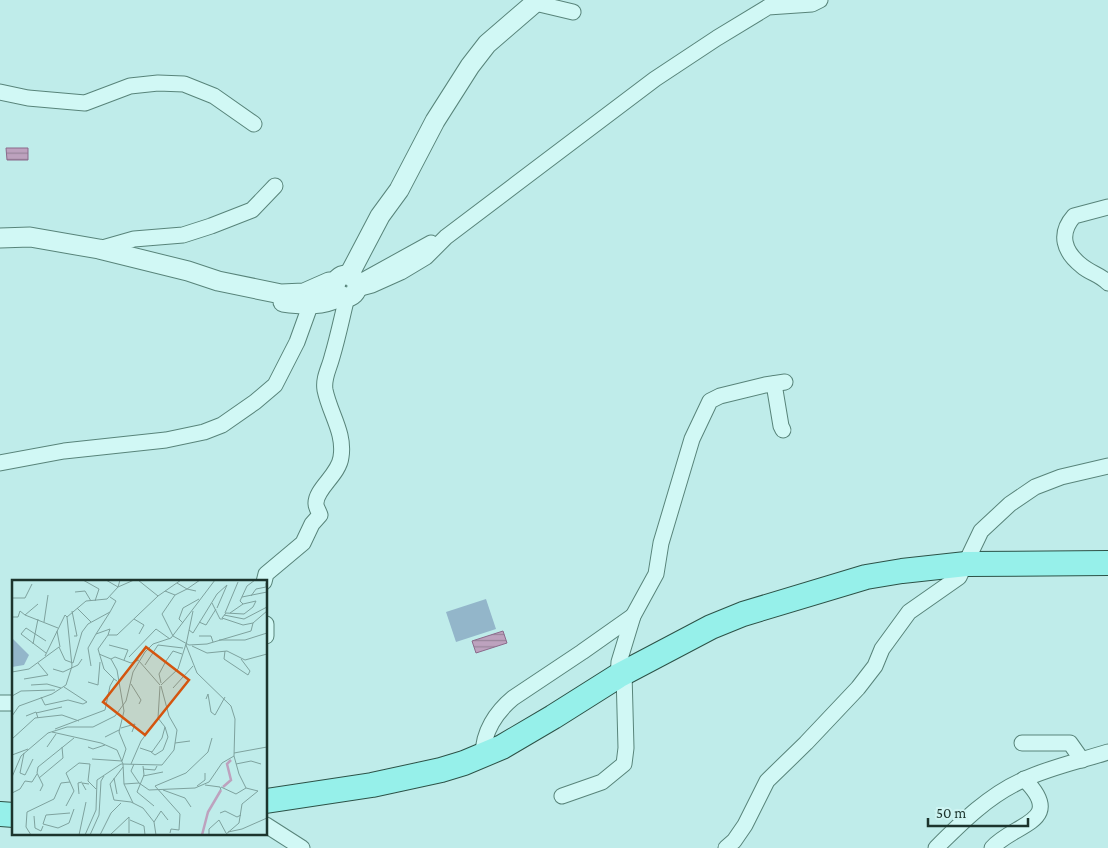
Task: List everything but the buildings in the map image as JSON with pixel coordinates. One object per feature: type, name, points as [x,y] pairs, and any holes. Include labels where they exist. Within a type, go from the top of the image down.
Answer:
[{"type":"main road","points":[[268,801],[372,785],[441,770],[483,755],[502,747],[621,675],[704,631],[743,614],[866,577],[966,564],[1108,563]]},
{"type":"street","points":[[0,238],[30,238],[99,249],[188,271],[218,281],[286,294],[304,293],[329,282],[349,286],[372,285],[401,272],[426,257],[446,237],[655,79],[769,4],[812,4],[820,0]]},
{"type":"street","points":[[264,580],[266,574],[303,543],[312,524],[320,515],[316,504],[318,495],[337,470],[341,460],[342,441],[325,390],[325,380],[326,371],[332,359],[349,286],[386,222],[399,190],[435,121],[477,56],[511,22],[536,1],[573,12]]},
{"type":"street","points":[[0,92],[28,98],[86,103],[130,86],[158,83],[184,84],[214,96],[254,124]]},
{"type":"street","points":[[99,249],[134,239],[183,235],[211,226],[252,210],[275,186]]},
{"type":"street","points":[[1108,207],[1074,216],[1064,230],[1064,239],[1069,254],[1083,267],[1103,278],[1108,283]]},
{"type":"street","points":[[218,281],[238,291],[278,302],[310,306],[331,301],[349,286]]},
{"type":"street","points":[[0,463],[71,450],[166,440],[204,432],[222,425],[255,402],[275,385],[297,342],[310,306]]},
{"type":"street","points":[[562,796],[602,782],[624,764],[626,748],[619,662],[633,616],[656,574],[662,543],[692,439],[710,401],[720,396],[780,383],[781,426],[784,430]]},
{"type":"street","points":[[726,848],[734,841],[745,824],[767,780],[806,743],[858,688],[875,666],[882,650],[909,612],[959,577],[982,531],[1010,504],[1046,482],[1108,466]]},
{"type":"street","points":[[483,755],[483,747],[488,732],[494,718],[503,706],[633,616]]},
{"type":"street","points":[[1022,743],[1070,743],[1082,760]]},
{"type":"street","points":[[936,848],[970,815],[1001,792],[1024,779],[1108,752]]},
{"type":"street","points":[[992,848],[999,841],[1026,826],[1035,819],[1040,811],[1040,801],[1036,792],[1024,779]]},
{"type":"street","points":[[268,826],[302,848]]},
{"type":"shaded area","points":[[6,148],[28,148],[28,160],[7,160]]},
{"type":"shaded area","points":[[486,599],[496,629],[456,642],[446,612]]},
{"type":"shaded area","points":[[503,631],[507,643],[476,653],[472,641]]}]
